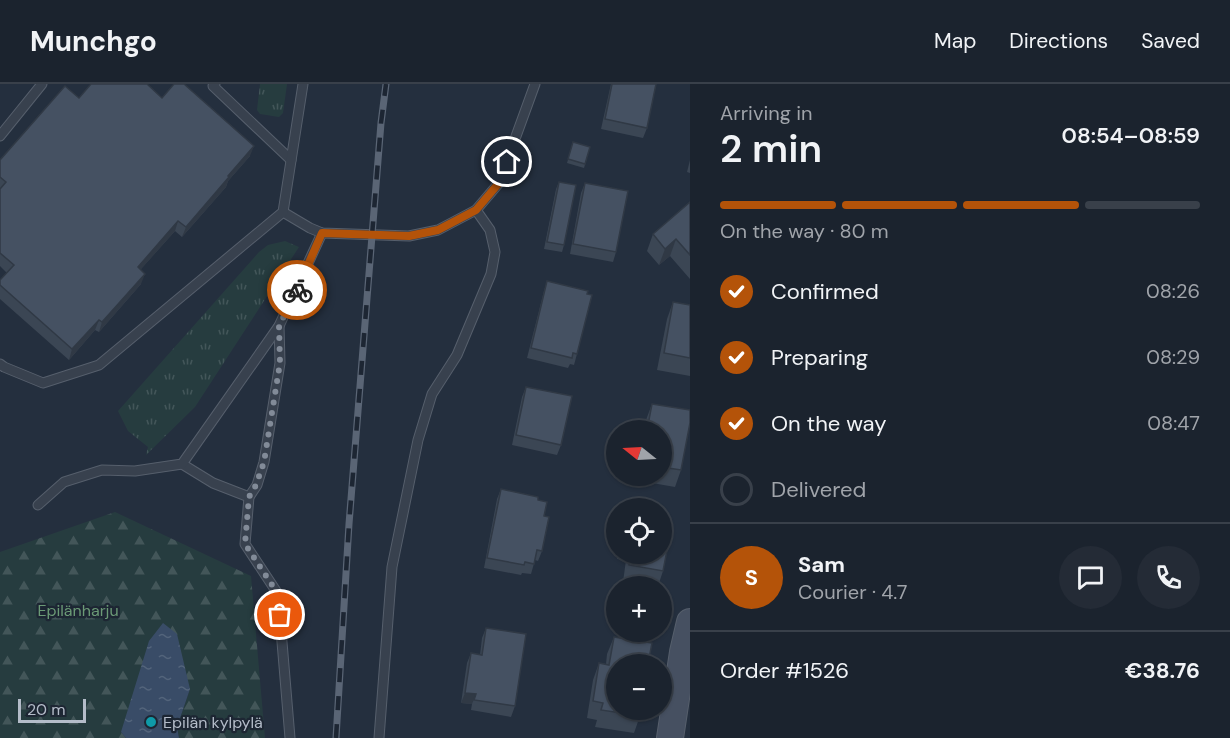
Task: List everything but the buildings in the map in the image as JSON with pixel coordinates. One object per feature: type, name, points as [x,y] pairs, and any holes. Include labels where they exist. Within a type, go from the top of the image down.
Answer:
[{"type":"main road","points":[[670,738],[682,652],[690,622]]},
{"type":"lane","points":[[0,136],[42,84]]},
{"type":"lane","points":[[0,364],[43,382],[99,364],[283,212],[303,84]]},
{"type":"lane","points":[[283,212],[322,233],[409,236],[438,230],[476,210],[499,183],[535,84]]},
{"type":"lane","points":[[212,85],[291,160]]},
{"type":"lane","points":[[379,738],[392,567],[416,451],[432,394],[457,355],[491,274],[495,252],[490,230],[476,210]]},
{"type":"lane","points":[[182,464],[279,326],[322,233]]},
{"type":"lane","points":[[279,326],[280,363],[264,462],[249,497],[245,544],[278,594],[290,738]]},
{"type":"lane","points":[[38,504],[64,482],[102,470],[135,471],[182,464],[213,483],[249,497]]},
{"type":"green space","points":[[260,84],[287,84],[283,113],[279,117],[260,114],[257,110]]},
{"type":"green space","points":[[285,241],[299,247],[195,407],[146,455],[148,447],[128,431],[118,411],[259,252],[268,245]]},
{"type":"green space","name":"Epilänharju","points":[[115,512],[251,576],[265,738],[179,738],[177,727],[190,689],[121,732],[126,738],[0,738],[0,552]]},
{"type":"water","points":[[163,623],[177,634],[190,689],[177,727],[179,738],[126,738],[121,732],[149,641]]},
{"type":"railway","points":[[336,738],[349,524],[386,84]]},
{"type":"way so far","points":[[280,615],[278,594],[245,544],[249,497],[264,462],[280,363],[279,326],[297,290]]},
{"type":"place","name":"Epilän kylpylä","points":[[151,722]]},
{"type":"route","points":[[297,290],[322,233],[409,236],[438,230],[476,210],[499,183],[507,162]]}]
